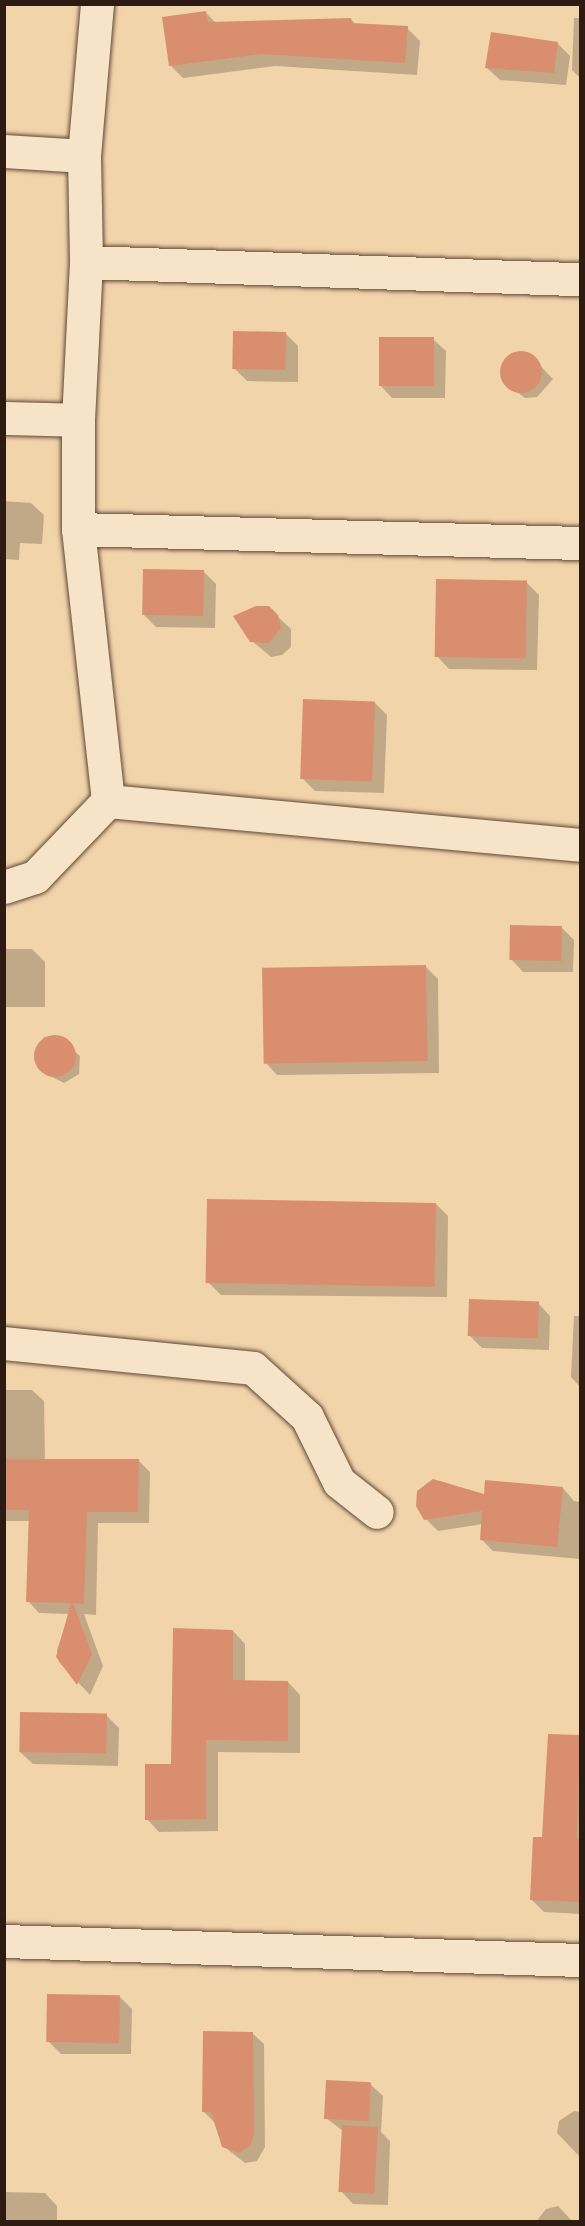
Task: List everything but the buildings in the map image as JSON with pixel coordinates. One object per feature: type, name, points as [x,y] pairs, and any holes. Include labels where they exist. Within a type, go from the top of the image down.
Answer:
[{"type":"street","points":[[97,4],[84,156],[86,262],[78,420],[78,529],[108,801]]},
{"type":"street","points":[[4,151],[84,156]]},
{"type":"street","points":[[86,262],[580,279]]},
{"type":"street","points":[[4,418],[78,420]]},
{"type":"street","points":[[78,529],[580,543]]},
{"type":"street","points":[[108,801],[580,845]]},
{"type":"street","points":[[4,887],[35,877],[108,801]]},
{"type":"street","points":[[4,1343],[253,1368],[308,1417],[339,1482],[377,1512]]},
{"type":"street","points":[[4,1941],[580,1960]]}]
